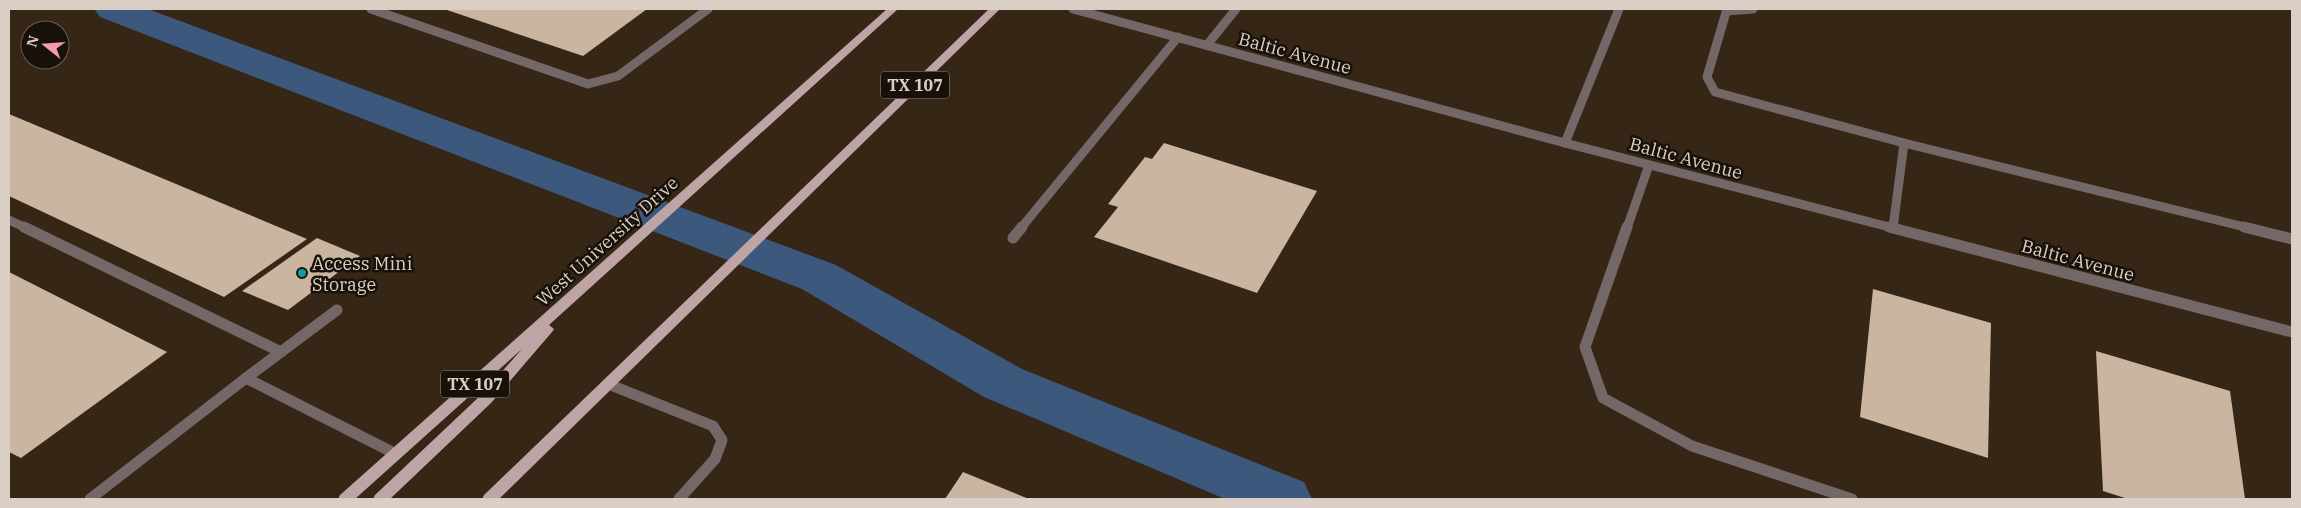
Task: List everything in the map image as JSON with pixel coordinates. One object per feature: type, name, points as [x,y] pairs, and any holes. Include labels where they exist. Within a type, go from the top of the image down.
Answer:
[{"type":"main road","name":"West University Drive","points":[[345,499],[893,9]]},
{"type":"main road","name":"TX 107","points":[[489,499],[995,9]]},
{"type":"main road","points":[[380,499],[486,400],[577,292]]},
{"type":"street","points":[[371,9],[588,84],[618,76],[708,9]]},
{"type":"street","name":"Baltic Avenue","points":[[1073,9],[1565,143],[2292,332]]},
{"type":"street","points":[[1207,45],[1236,9]]},
{"type":"street","points":[[1565,143],[1619,9]]},
{"type":"street","points":[[1753,9],[1727,10],[1707,77],[1715,92],[1904,143],[2292,239]]},
{"type":"street","points":[[1014,238],[1178,37]]},
{"type":"street","points":[[1893,228],[1904,143]]},
{"type":"street","points":[[1649,165],[1585,347],[1603,398],[1692,446],[1852,499]]},
{"type":"street","points":[[9,220],[281,352]]},
{"type":"street","points":[[90,499],[337,310]]},
{"type":"street","points":[[246,378],[396,454]]},
{"type":"street","points":[[608,384],[713,426],[722,440],[715,458],[679,499]]},
{"type":"building","points":[[444,9],[647,9],[583,56]]},
{"type":"building","points":[[9,114],[307,239],[224,297],[9,196]]},
{"type":"building","points":[[1164,143],[1317,191],[1257,293],[1094,237],[1118,207],[1108,204],[1145,157],[1152,159]]},
{"type":"building","name":"Access Mini Storage","points":[[317,238],[360,256],[288,310],[242,291]]},
{"type":"building","points":[[9,272],[167,352],[21,458],[9,452]]},
{"type":"building","points":[[1873,289],[1991,323],[1988,458],[1860,417]]},
{"type":"building","points":[[2096,351],[2230,391],[2245,499],[2128,499],[2103,491]]},
{"type":"building","points":[[963,472],[1029,499],[945,499]]},
{"type":"waterway","points":[[113,9],[819,277],[1003,383],[1284,499]]},
{"type":"place","name":"Access Mini Storage","points":[[302,273]]}]
